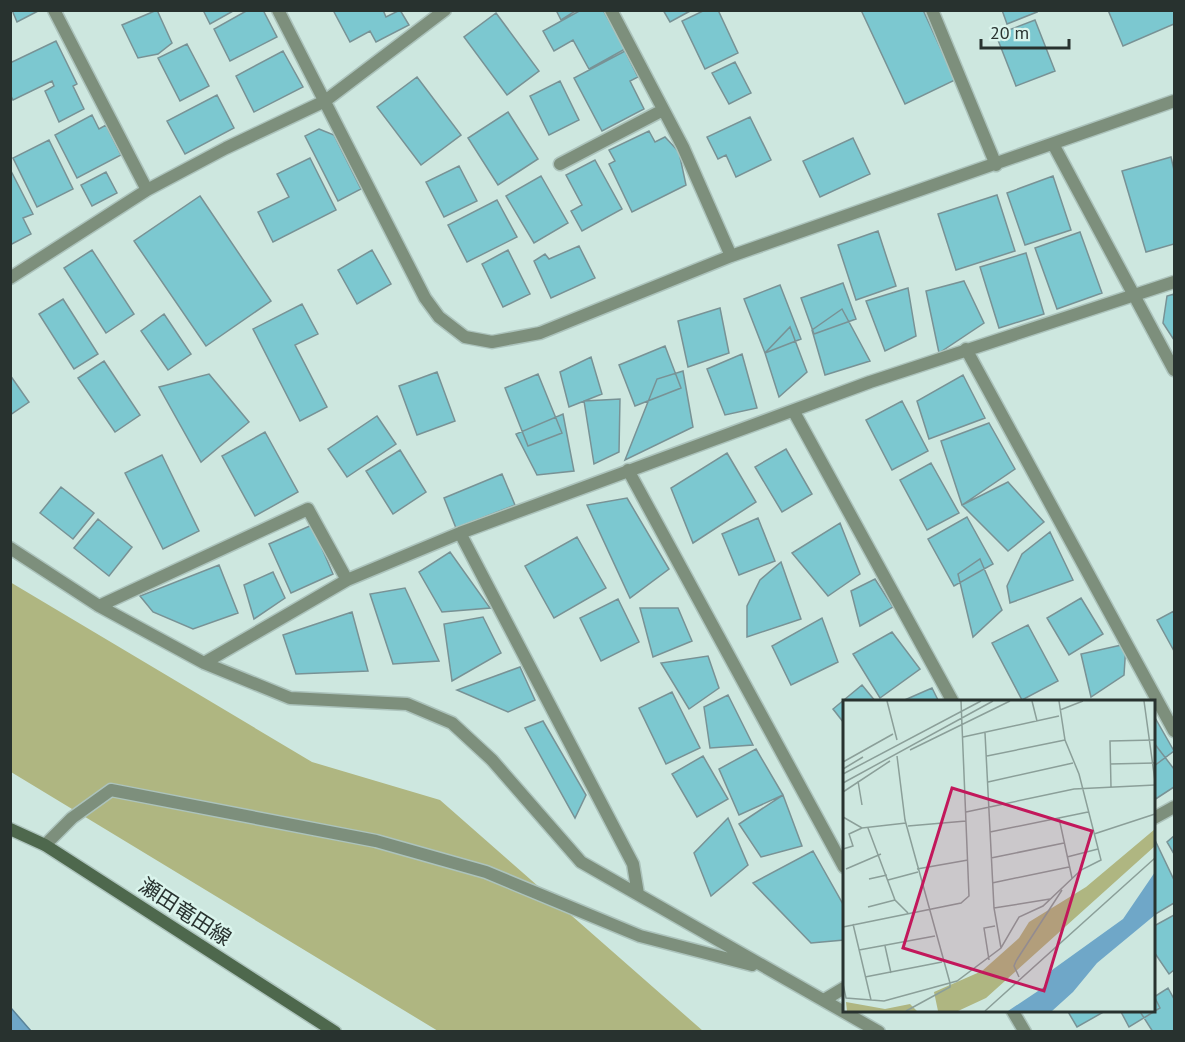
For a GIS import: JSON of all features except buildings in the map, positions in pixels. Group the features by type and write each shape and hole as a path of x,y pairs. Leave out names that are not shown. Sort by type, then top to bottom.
{"main road":[{"name":"瀬田竜田線","path":"10,829 45,845 335,1032"}],"street":[{"path":"54,10 147,190"},
{"path":"278,10 426,298 439,317 465,337 492,342 540,333 731,256 1174,101"},
{"path":"10,278 147,190 226,148 325,101 446,10"},
{"path":"611,10 683,147 731,256"},
{"path":"932,10 996,165"},
{"path":"560,164 663,110"},
{"path":"1053,144 1174,370"},
{"path":"204,663 347,580 460,533 966,349 1134,297 1174,282"},
{"path":"966,349 1174,731"},
{"path":"794,412 952,700"},
{"path":"628,470 843,865"},
{"path":"99,606 308,509 347,580"},
{"path":"460,533 633,864 638,894"},
{"path":"10,548 99,606 204,663 290,698 407,704 452,723 492,760 581,862 843,1011"},
{"path":"45,845 72,818 111,790 151,796 398,848 486,872 640,936 768,970"},
{"path":"1155,817 1174,807"},
{"path":"824,1000 843,989"},
{"path":"845,1012 879,1032"},
{"path":"1013,1012 1025,1032"}],"green space":[{"path":"10,582 312,762 440,800 703,1031 438,1031 11,772"}],"water":[{"path":"11,1008 31,1031 11,1031"}]}
